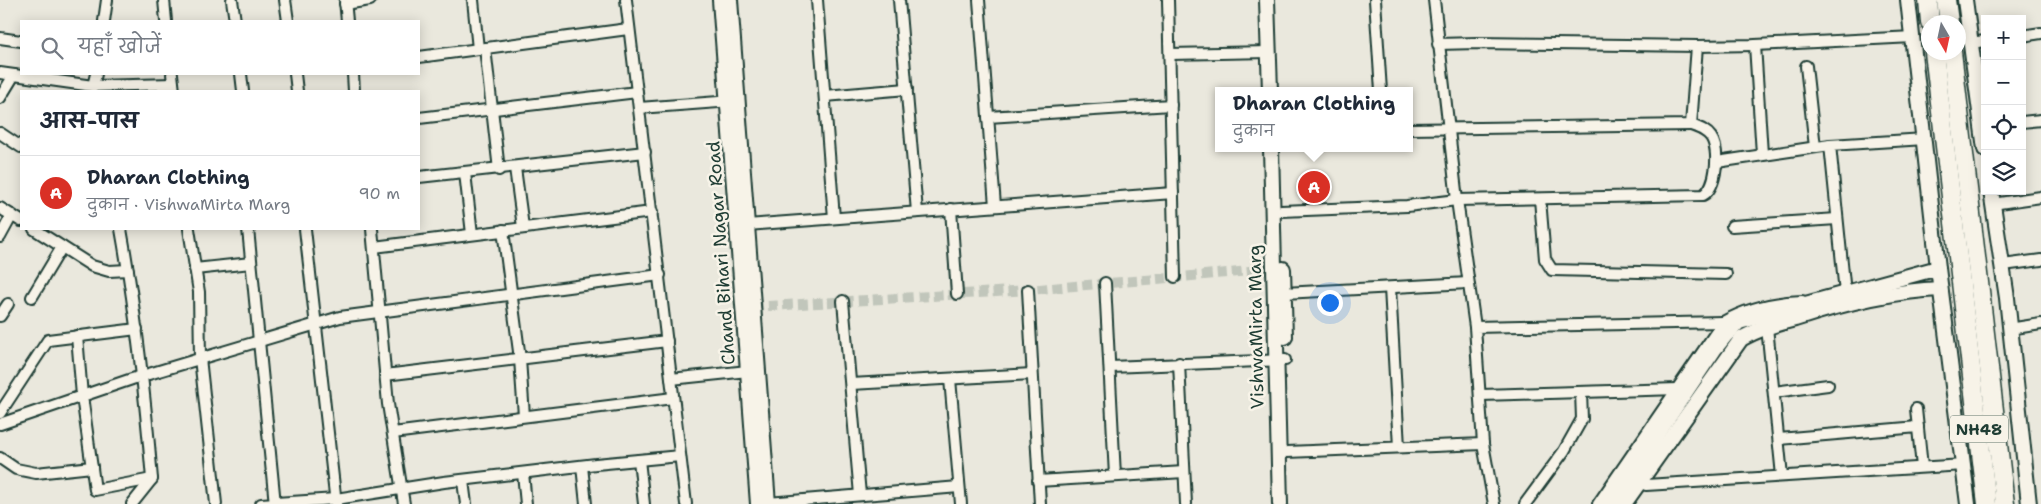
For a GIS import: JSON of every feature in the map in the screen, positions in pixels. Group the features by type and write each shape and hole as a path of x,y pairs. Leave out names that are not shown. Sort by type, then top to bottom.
{"highway":[{"path":"1928,0 1929,15"},
{"path":"1946,0 1948,15"},
{"name":"NH48","path":"1935,60 1987,504"},
{"name":"NH48","path":"1953,60 2005,504"}],"street":[{"path":"104,20 107,0"},
{"path":"164,0 166,20"},
{"path":"232,0 235,20"},
{"path":"285,0 288,20"},
{"path":"347,20 345,2 370,0"},
{"path":"473,0 492,109 499,170"},
{"path":"626,0 686,504"},
{"name":"Chand Bihari Nagar Road","path":"720,0 747,225 765,504"},
{"name":"Chand Bihari Nagar Road","path":"730,0 733,101 748,371 765,504"},
{"path":"817,0 834,218"},
{"path":"899,0 917,212"},
{"path":"979,0 995,206"},
{"path":"1168,0 1175,277"},
{"path":"1267,0 1270,87"},
{"path":"1277,0 1279,87"},
{"path":"1375,0 1381,87"},
{"path":"1434,0 1457,200 1475,327 1483,444 1494,504"},
{"path":"1908,0 1925,139 1940,289 1968,504"},
{"path":"1965,0 1981,115"},
{"path":"420,57 628,29"},
{"path":"2026,35 2041,33"},
{"path":"1438,44 1697,46 1913,37"},
{"path":"0,38 20,41"},
{"path":"1970,43 1981,42"},
{"path":"1756,45 1762,154"},
{"path":"1691,125 1697,46"},
{"path":"1170,54 1269,52"},
{"path":"1806,66 1815,147"},
{"path":"0,73 71,87 93,86 126,89 173,83"},
{"path":"0,98 14,75"},
{"path":"93,86 96,75"},
{"path":"241,75 242,90"},
{"path":"295,75 297,90"},
{"path":"353,75 354,90"},
{"path":"824,96 907,89"},
{"path":"420,118 637,92"},
{"path":"639,108 733,101"},
{"path":"988,117 1171,105"},
{"path":"2026,122 2041,120"},
{"path":"1282,211 1407,206 1457,200 1703,195 1711,188 1717,162 1713,140 1705,131 1691,125 1413,129"},
{"path":"0,133 20,146"},
{"path":"1717,162 1830,145 1925,139"},
{"path":"1830,145 1845,293"},
{"path":"420,177 499,170 645,152"},
{"name":"VishwaMirta Marg","path":"1271,152 1280,360 1287,452 1287,504"},
{"name":"VishwaMirta Marg","path":"1280,152 1284,293 1280,360 1280,504"},
{"path":"515,168 523,227"},
{"path":"465,173 472,234"},
{"path":"747,225 1173,193"},
{"path":"2041,197 1992,198 2002,266 2029,499 2041,504"},
{"path":"1540,199 1545,259 1552,270 1726,274"},
{"path":"0,208 17,218 0,237"},
{"path":"952,210 957,294"},
{"path":"374,247 652,212"},
{"path":"1732,226 1838,219"},
{"path":"40,230 62,247 101,269 109,271 128,270"},
{"path":"121,230 143,376 152,479 132,504"},
{"path":"190,230 199,292 200,358 216,504"},
{"path":"248,230 275,503"},
{"path":"305,230 336,502"},
{"path":"372,230 385,375 404,504"},
{"path":"503,230 520,359 524,416"},
{"path":"32,298 62,247"},
{"path":"2002,266 2041,260"},
{"path":"195,269 251,263"},
{"path":"1610,504 1714,350 1726,334 1740,322 1938,268"},
{"path":"0,424 200,358 340,317 660,275"},
{"path":"1105,283 1115,476"},
{"path":"1284,293 1468,283"},
{"path":"1390,288 1399,447"},
{"path":"1598,504 1681,401 1741,339 1755,331 1815,312 1873,298 1918,290 1940,289"},
{"path":"1028,290 1040,504"},
{"path":"1624,504 1723,322 1736,314 1781,302 1818,300"},
{"path":"843,301 860,495"},
{"path":"0,316 8,304"},
{"path":"1475,327 1723,322"},
{"path":"2009,329 2041,324"},
{"path":"1768,327 1782,476"},
{"path":"0,413 48,340 137,330"},
{"path":"77,336 82,396 95,490 152,479"},
{"path":"385,375 667,341"},
{"path":"1632,504 1718,385 1736,357 1736,344"},
{"path":"1110,368 1179,363 1280,360"},
{"path":"1179,363 1186,504"},
{"path":"671,379 748,371"},
{"path":"851,384 1032,374"},
{"path":"950,379 961,504"},
{"path":"1774,392 1828,385"},
{"path":"1481,394 1581,392 1681,401"},
{"path":"1525,504 1564,451 1582,419 1581,392"},
{"path":"393,433 673,398"},
{"path":"1916,409 1922,467"},
{"path":"1779,439 1918,427"},
{"path":"1287,452 1483,444"},
{"path":"262,504 336,502 402,489 523,473 680,456"},
{"path":"0,458 16,469 36,473 92,467"},
{"path":"639,460 644,504"},
{"path":"1646,486 1964,465"},
{"path":"582,466 586,504"},
{"path":"1038,481 1184,472"},
{"path":"523,473 526,504"},
{"path":"463,481 466,504"},
{"path":"765,504 959,487"}],"tunnel":[{"path":"753,307 1028,290 1274,269"}],"place":[{"name":"Dharan Clothing","path":"1314,187"}]}
